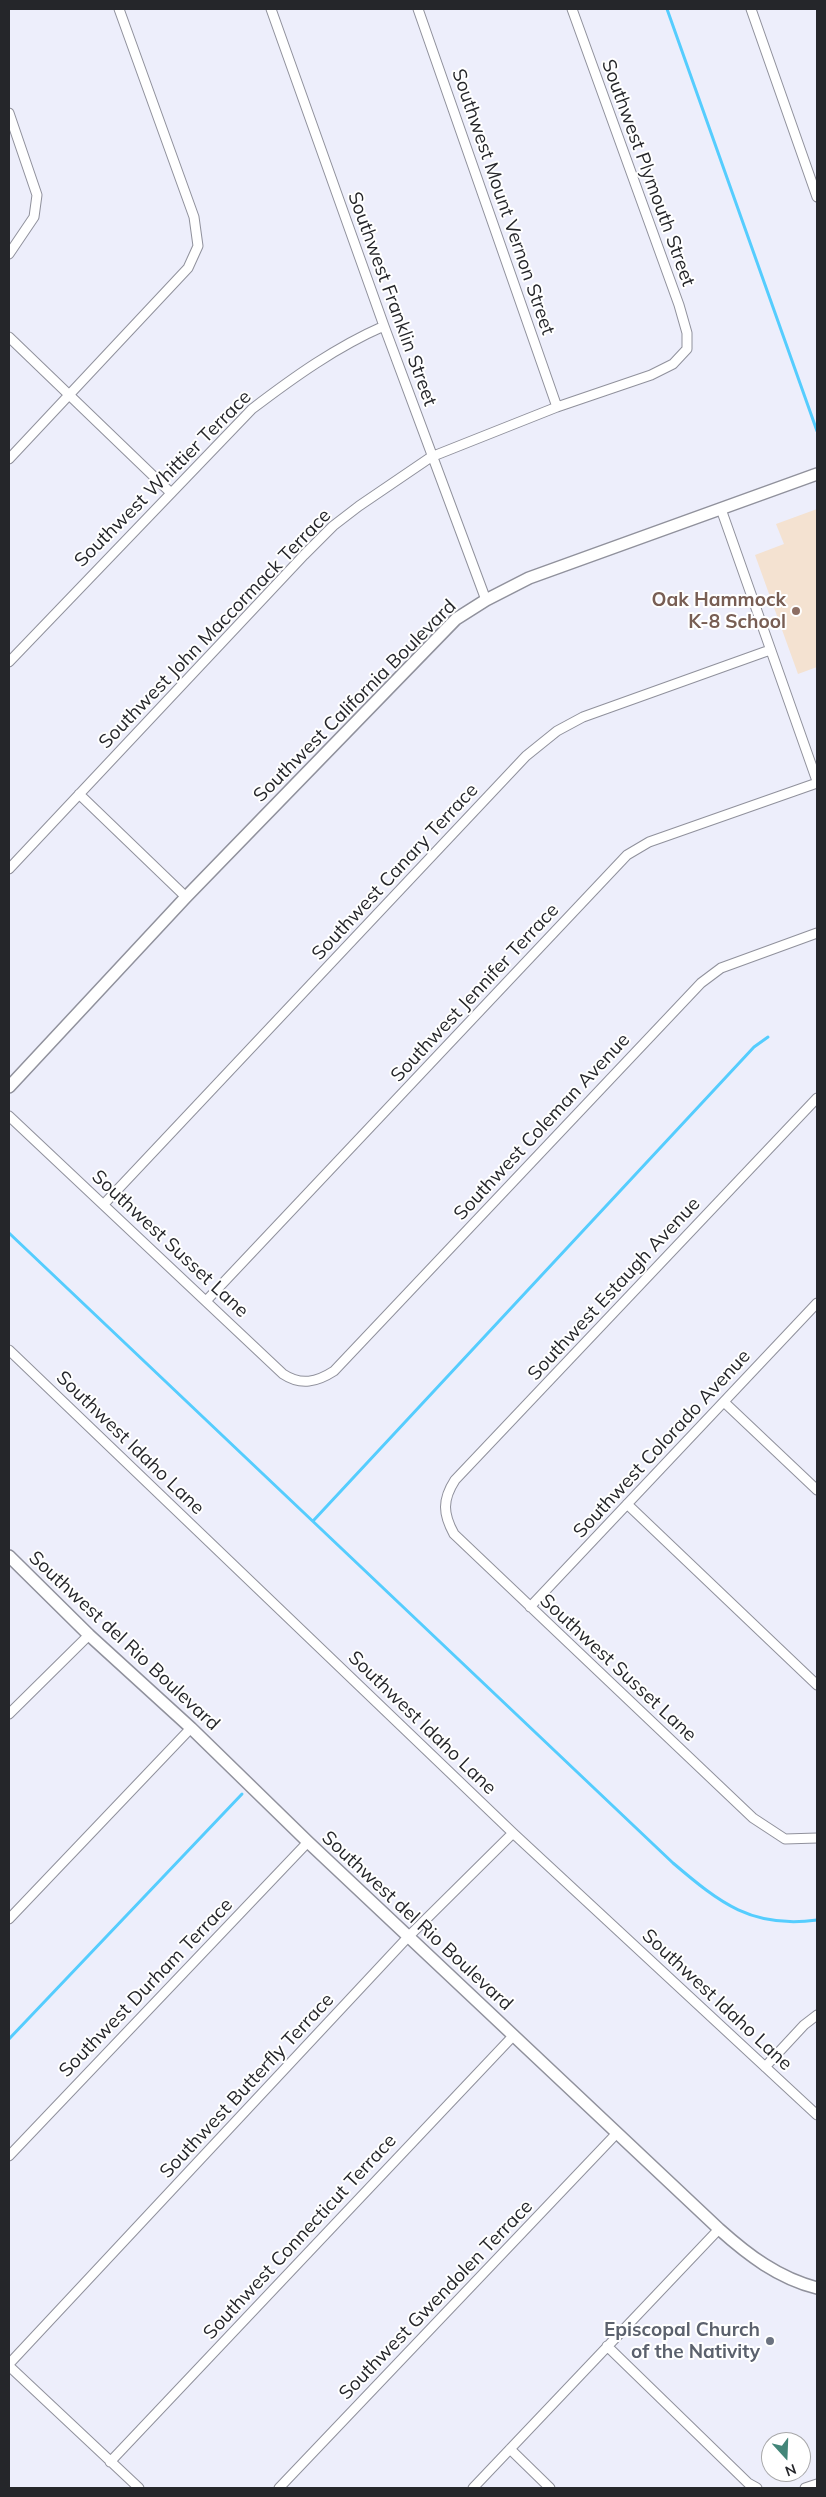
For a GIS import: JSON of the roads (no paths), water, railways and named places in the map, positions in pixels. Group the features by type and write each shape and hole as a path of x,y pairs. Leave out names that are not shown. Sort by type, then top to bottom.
{"street":[{"path":"9,459 188,268 198,246 194,216 120,9"},
{"name":"Southwest Franklin Street","path":"271,9 384,326 486,600"},
{"name":"Southwest Mount Vernon Street","path":"418,9 557,407"},
{"name":"Southwest Plymouth Street","path":"572,9 679,305 688,334 687,349"},
{"path":"751,9 817,197"},
{"path":"9,113 37,195 34,217 9,254"},
{"name":"Southwest Whittier Terrace","path":"9,662 170,492 252,409 297,375 343,346 384,326"},
{"path":"9,337 170,492"},
{"name":"Southwest John Maccormack Terrace","path":"9,869 333,526 380,490 432,457 557,407 651,375 673,364 687,349"},
{"name":"Southwest California Boulevard","path":"9,1087 186,897 456,620 486,600 529,578 817,474"},
{"path":"721,509 817,782"},
{"name":"Southwest Canary Terrace","path":"104,1204 526,756 557,731 583,717 770,650"},
{"name":"Southwest Jennifer Terrace","path":"206,1301 627,855 649,842 817,782"},
{"path":"79,794 186,897"},
{"name":"Southwest Coleman Avenue","path":"314,1381 334,1371 701,983 721,968 817,933"},
{"name":"Southwest Estaugh Avenue","path":"444,1507 447,1493 455,1480 817,1098"},
{"name":"Southwest Susset Lane","path":"9,1116 283,1374 298,1382 314,1381"},
{"name":"Southwest Colorado Avenue","path":"530,1607 817,1303"},
{"name":"Southwest Idaho Lane","path":"9,1350 513,1833 817,2115"},
{"path":"724,1402 817,1490"},
{"path":"627,1504 817,1685"},
{"name":"Southwest Susset Lane","path":"444,1507 446,1519 454,1534 753,1818 785,1839 817,1838"},
{"name":"Southwest del Rio Boulevard","path":"9,1556 89,1635 191,1728 408,1937 719,2229 750,2256 779,2274 817,2288"},
{"path":"9,1714 89,1635"},
{"path":"9,1919 191,1728"},
{"name":"Southwest Butterfly Terrace","path":"9,2365 408,1937 513,1833"},
{"name":"Southwest Durham Terrace","path":"9,2156 308,1842"},
{"path":"765,2066 804,2025 817,2015"},
{"name":"Southwest Connecticut Terrace","path":"110,2462 514,2035"},
{"name":"Southwest Gwendolen Terrace","path":"279,2488 617,2133"},
{"path":"473,2488 719,2229"},
{"path":"607,2346 748,2483 756,2488"},
{"path":"9,2365 139,2488"},
{"path":"510,2449 550,2488"},
{"path":"805,2488 817,2484"}],"waterway":[{"path":"667,9 817,431"},
{"path":"313,1521 754,1047 768,1037"},
{"path":"9,1233 673,1863 706,1890 738,1910 774,1921 817,1920"},
{"path":"9,2039 242,1794"}],"place":[{"name":"Oak Hammock K-8 School","path":"796,611"},
{"name":"Episcopal Church of the Nativity","path":"770,2341"}]}
